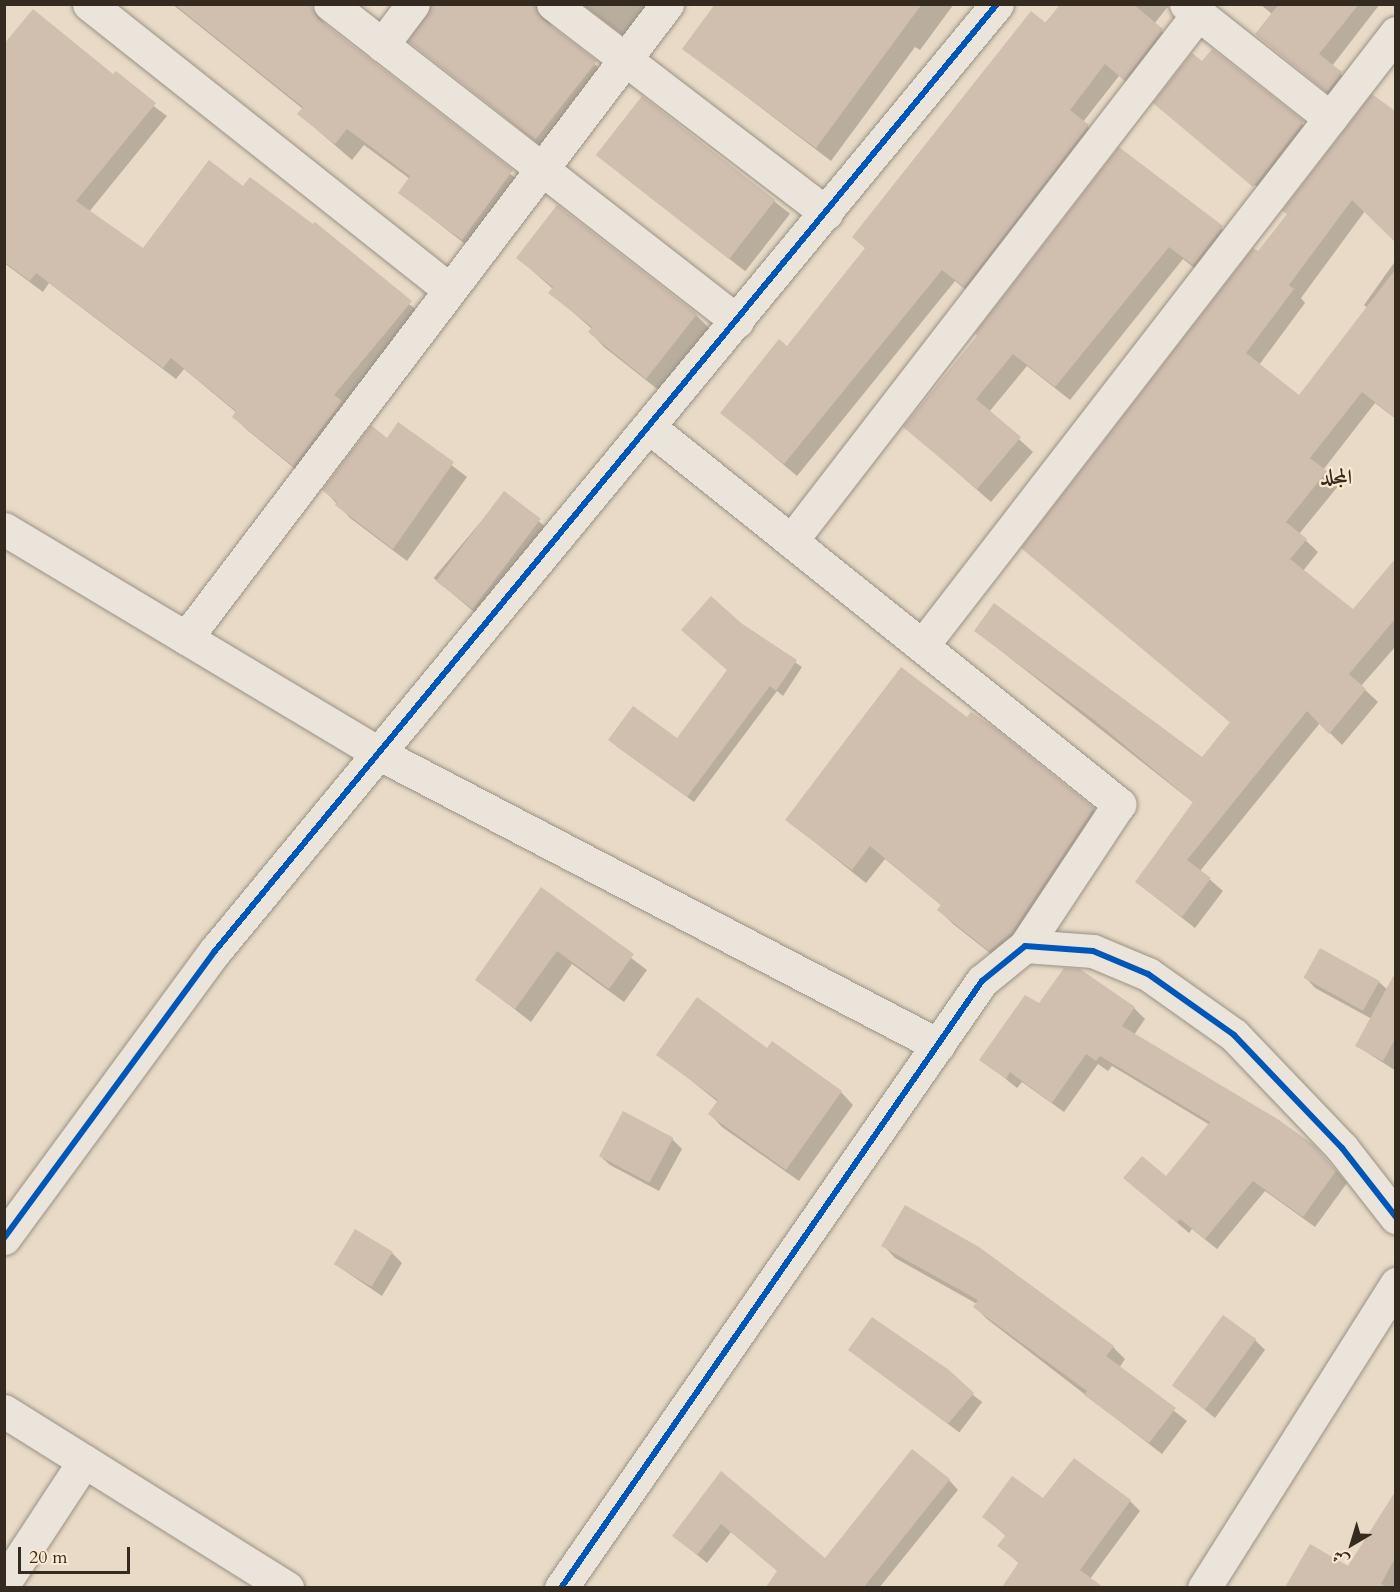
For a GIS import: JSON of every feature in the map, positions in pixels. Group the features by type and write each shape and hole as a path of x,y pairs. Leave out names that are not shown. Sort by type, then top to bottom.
{"street":[{"path":"89,4 449,290"},
{"path":"330,4 737,321"},
{"path":"382,45 413,4"},
{"path":"553,4 826,213"},
{"path":"186,638 667,4"},
{"path":"4,1238 215,951 998,4"},
{"path":"791,541 1192,9 1330,118"},
{"path":"922,646 1395,33"},
{"path":"561,1587 982,981 1025,946 1119,804 650,427"},
{"path":"4,529 378,753 938,1045"},
{"path":"1025,946 1093,951 1148,974 1234,1035 1342,1148 1395,1217"},
{"path":"1204,1587 1395,1284"},
{"path":"4,1411 287,1587"},
{"path":"4,1583 84,1461"}],"building":[{"path":"174,4 310,4 318,19 513,170 462,240 398,193 410,176 347,129 335,144 297,114 303,107"},
{"path":"431,4 535,4 542,19 597,61 535,140 408,41"},
{"path":"715,4 922,4 816,148 682,49"},
{"path":"1060,4 1133,4 1163,29 1124,80 1105,64 1070,110 1089,125 964,287 942,270 784,464 720,413 779,339 787,346 865,248 852,237 1031,11 1046,23"},
{"path":"1279,4 1359,4 1319,54 1342,72 1327,92 1255,34"},
{"path":"33,9 113,74 116,71 156,103 76,201 143,248 209,160 243,186 250,177 313,224 315,222 412,301 334,395 342,401 293,466 232,417 236,411 171,358 163,368 36,273 30,281 4,262 4,44"},
{"path":"1212,49 1304,121 1253,187 1153,103 1192,53 1202,61"},
{"path":"1372,94 1395,111 1395,242 1352,200 1289,285 1294,289 1246,353 1299,395 1395,270 1395,418 1362,392 1310,458 1327,471 1286,522 1307,539 1290,559 1353,609 1395,559 1395,619 1349,674 1366,689 1329,734 1307,711 1187,860 1211,878 1182,917 1135,882 1193,802 1093,719 974,631 994,603 1202,757 1230,722 1021,548 1253,248 1258,251 1287,214 1282,211"},
{"path":"642,96 775,200 729,259 596,155"},
{"path":"1119,147 1223,226 1193,265 1169,247 1055,387 1013,354 976,399 1021,437 977,489 903,427 977,336 975,333"},
{"path":"557,205 697,314 646,379 588,332 592,327 548,293 553,287 516,258"},
{"path":"398,422 454,462 393,549 335,505 337,502 322,490 371,425 387,438"},
{"path":"504,491 541,519 473,609 436,581"},
{"path":"711,596 741,623 797,660 776,691 770,686 687,797 608,740 633,706 677,738 727,670 681,630"},
{"path":"901,667 967,717 971,712 996,729 1094,808 1011,933 989,951 937,910 941,905 870,846 852,870 785,820"},
{"path":"541,887 634,954 609,989 557,951 515,1009 475,980"},
{"path":"1320,948 1379,981 1363,1011 1304,978"},
{"path":"1064,968 1080,969 1135,1007 1122,1026 1279,1120 1314,1145 1336,1171 1303,1217 1253,1181 1205,1239 1180,1219 1177,1223 1123,1178 1142,1156 1166,1176 1210,1122 1100,1056 1096,1061 1086,1054 1052,1103 1010,1072 1006,1079 979,1060 1025,995 1039,1003"},
{"path":"1395,973 1395,1039 1383,1061 1355,1046"},
{"path":"697,997 767,1048 772,1041 842,1091 786,1170 708,1114 718,1100 656,1055"},
{"path":"623,1111 673,1138 649,1183 599,1156"},
{"path":"905,1205 979,1247 1114,1346 1106,1356 1176,1408 1149,1443 1084,1395 1087,1391 973,1307 978,1300 881,1246"},
{"path":"355,1229 393,1252 372,1287 334,1264"},
{"path":"1223,1315 1256,1339 1205,1409 1172,1385"},
{"path":"872,1317 949,1370 974,1393 948,1424 848,1350"},
{"path":"912,1449 950,1479 864,1587 766,1587 777,1571 721,1524 697,1555 672,1536 721,1471 825,1558"},
{"path":"1074,1458 1131,1500 1080,1570 1103,1587 1002,1587 1019,1562 997,1546 1006,1535 982,1517 1012,1476 1043,1498"},
{"path":"1395,1492 1395,1558 1381,1584 1387,1587 1285,1587 1310,1544 1348,1566"}],"cycle path":[{"path":"4,1238 215,951 997,4"},
{"path":"561,1588 982,981 1025,946 1093,951 1148,974 1234,1035 1342,1148 1396,1217"}],"district":[{"name":"المجلد","path":"1336,478"}]}
